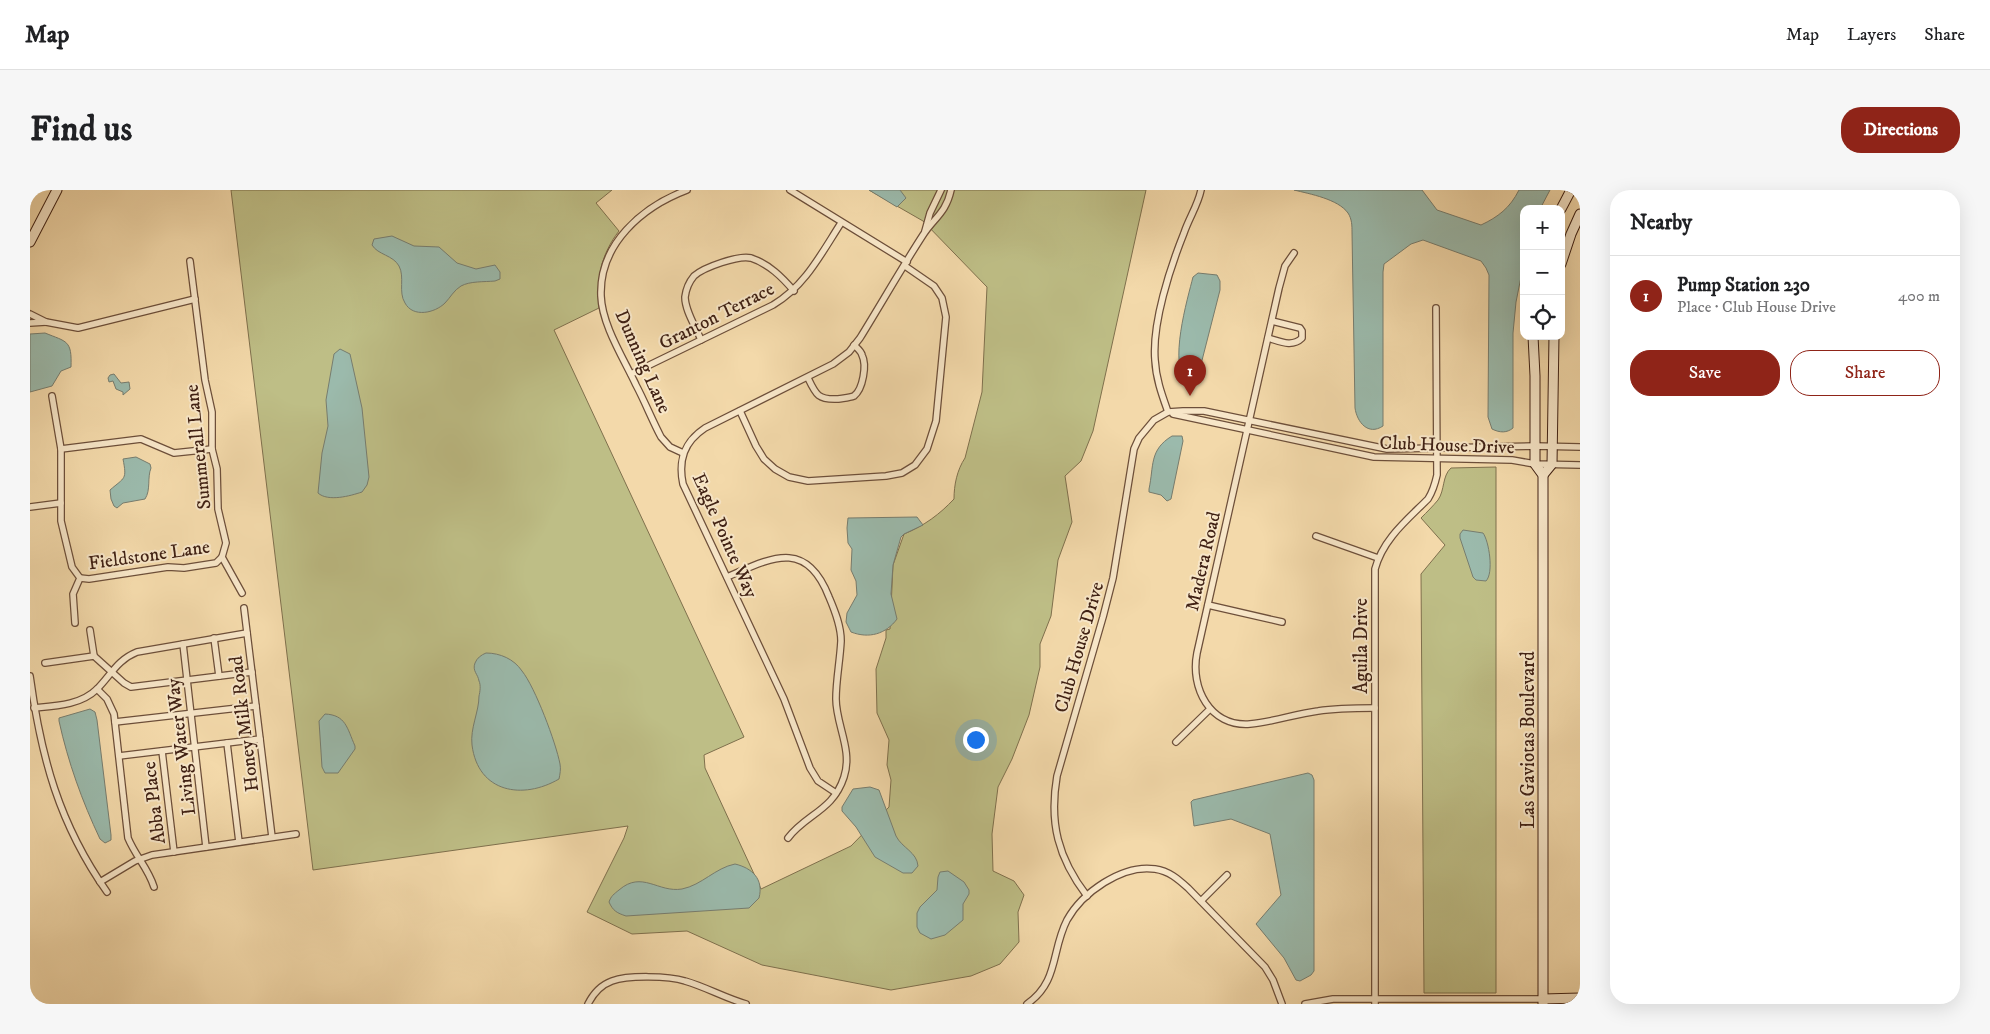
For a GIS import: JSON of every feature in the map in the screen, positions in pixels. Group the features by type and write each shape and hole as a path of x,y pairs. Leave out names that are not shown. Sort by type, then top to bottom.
{"street":[{"path":"30,242 57,190"},
{"name":"Dunning Lane","path":"683,453 670,447 661,437 631,374 614,338 602,305 602,282 606,263 620,237 636,220 664,200 687,190"},
{"path":"740,411 764,458 775,469 789,477 814,481 886,476 902,473 915,465 927,449 936,421 946,317 942,298 934,286 906,264 790,190"},
{"name":"Eagle Pointe Way","path":"924,233 930,213 941,190"},
{"name":"Eagle Pointe Way","path":"836,793 818,781 810,768 784,699 683,484 681,464 683,453 689,442 698,432 808,378 838,361 854,346 924,233 940,216 948,203 951,190"},
{"path":"1168,412 1162,395 1155,359 1158,322 1177,251 1202,190"},
{"path":"1563,205 1572,190"},
{"path":"1565,252 1580,214"},
{"name":"Granton Terrace","path":"631,374 772,305 794,291 810,272 841,223"},
{"name":"Madera Road","path":"1294,254 1284,269 1246,431 1195,669 1197,687 1210,708 1222,718 1250,724 1318,711 1375,708"},
{"path":"701,340 685,299 688,285 700,272 736,258 748,258 761,263 775,272 794,291"},
{"name":"Summerall Lane","path":"190,262 205,380 212,412 212,449 218,469 218,509 226,539 222,557"},
{"path":"30,323 46,322 78,328 194,299"},
{"name":"Aguila Drive","path":"1375,1002 1375,569 1385,544 1433,492 1436,475 1436,308"},
{"path":"30,314 46,322"},
{"path":"1268,338 1289,344 1295,343 1302,338 1300,328 1272,321"},
{"path":"1533,340 1535,464 1543,475 1552,464 1554,340"},
{"path":"808,378 820,397 829,399 854,396 862,385 863,358 854,346"},
{"path":"52,396 61,450 61,521 72,567 80,578 74,594 74,623"},
{"name":"Club House Drive","path":"1088,896 1072,873 1060,848 1053,812 1054,794 1057,776 1103,617 1112,578 1134,449 1154,420 1168,412 1204,410 1387,449 1580,447"},
{"name":"Club House Drive","path":"1168,412 1246,431 1374,457 1512,460 1535,464 1580,465"},
{"path":"61,450 141,439 174,453 212,449"},
{"name":"Las Gaviotas Boulevard","path":"1543,475 1543,1001"},
{"path":"30,508 60,504"},
{"path":"1316,536 1378,558"},
{"path":"222,557 242,593"},
{"name":"Fieldstone Lane","path":"80,578 89,579 168,567 216,563 222,557"},
{"path":"727,578 768,559 784,558 806,564 820,577 825,585 838,620 841,640 836,700 847,754 844,776 828,804 794,830 788,838"},
{"path":"1208,605 1282,622"},
{"name":"Honey Milk Road","path":"244,608 272,837"},
{"path":"90,630 94,656 131,687 252,672"},
{"path":"34,708 83,699 97,689 118,664 130,655 144,650 247,633"},
{"path":"214,638 219,676"},
{"name":"Living Water Way","path":"182,644 206,847"},
{"path":"45,663 94,656"},
{"path":"30,676 43,754 59,802 78,845 107,892"},
{"path":"97,689 110,704 115,722 127,832 139,859 149,872 154,887"},
{"path":"115,722 256,706"},
{"path":"1176,742 1210,708"},
{"path":"118,756 260,739"},
{"path":"227,743 239,842"},
{"name":"Abba Place","path":"162,750 174,852"},
{"path":"100,882 139,859 296,834"},
{"path":"1027,1004 1045,987 1051,975 1062,930 1069,918 1088,896 1120,875 1143,868 1168,873 1179,879 1265,968 1273,980 1282,1004"},
{"path":"1201,901 1227,875"},
{"path":"588,1004 591,997 600,987 612,981 623,978 669,977 685,981 737,1003 746,1004"},
{"path":"1305,1004 1333,999 1375,1002 1543,1001 1580,998"}],"green space":[{"path":"231,190 612,190 596,203 619,231 608,249 601,268 598,287 599,308 554,330 744,737 704,755 705,768 761,889 851,846 889,807 891,780 887,765 889,740 877,713 876,669 886,638 886,630 890,629 893,565 904,534 931,519 954,499 956,478 965,458 982,392 987,287 923,221 869,190 1146,190 1093,431 1081,461 1065,476 1072,522 1058,560 1051,616 1040,644 1040,667 1029,715 1012,759 998,787 992,834 993,871 1014,881 1024,895 1018,912 1019,942 1000,964 971,976 891,990 762,965 687,931 632,934 587,912 624,838 628,826 313,870"},
{"path":"1496,467 1496,993 1424,993 1421,574 1445,545 1421,518 1438,500 1446,475 1451,468"}],"shaded area":[{"path":"869,190 900,190 906,198 897,207"},
{"path":"1294,190 1422,190 1437,210 1481,225 1503,211 1512,202 1519,190 1550,190 1542,205 1520,205 1520,282 1513,333 1513,428 1511,430 1501,432 1492,429 1488,417 1489,275 1486,268 1481,261 1423,240 1411,244 1384,264 1383,426 1373,429 1364,426 1358,418 1355,408 1351,220 1348,213 1338,204"},
{"path":"392,236 414,246 439,247 457,263 476,269 495,265 500,272 500,279 465,284 436,309 424,312 413,311 403,299 401,270 399,266 393,259 378,251 372,245 374,239"},
{"path":"1198,273 1217,275 1220,281 1220,290 1198,376 1196,379 1188,381 1182,374 1179,362 1179,348 1190,287 1193,277"},
{"path":"45,333 67,343 71,367 61,371 52,386 30,392 30,334"},
{"path":"340,349 350,354 362,408 369,477 367,485 362,492 333,498 322,496 318,493 322,453 328,426 326,400 334,354"},
{"path":"114,374 121,383 129,382 130,389 123,395 123,392 116,389 113,381 109,382 108,378"},
{"path":"1172,436 1182,436 1183,441 1171,499 1167,501 1161,495 1149,492 1149,489 1156,453 1159,447"},
{"path":"136,457 150,464 147,495 145,499 123,503 117,508 111,499 110,490 124,478 123,459"},
{"path":"917,517 923,525 901,537 893,565 891,594 897,619 888,628 877,634 864,635 851,632 846,622 847,613 857,595 856,581 851,570 852,549 848,543 848,518"},
{"path":"1463,530 1483,533 1485,537 1489,550 1490,564 1490,571 1486,581 1476,580 1473,577 1460,538"},
{"path":"486,653 496,654 511,660 519,667 527,679 539,702 558,755 560,766 559,779 545,786 517,790 504,788 483,774 476,761 472,739 480,689 480,683 474,666 478,658"},
{"path":"90,709 95,712 97,720 111,835 111,840 105,843 100,839 81,796 59,721 59,718"},
{"path":"325,714 342,720 348,728 355,746 355,749 338,773 325,773 322,767 319,721"},
{"path":"1308,773 1312,775 1314,780 1314,971 1311,975 1300,981 1296,980 1284,958 1256,924 1281,895 1270,834 1231,819 1194,826 1191,802"},
{"path":"870,787 879,790 896,836 917,861 918,866 912,873 903,873 875,857 856,827 842,811 842,807 853,789"},
{"path":"735,864 747,868 755,875 760,885 759,898 749,908 626,916 612,908 609,902 627,884 643,882 665,888 682,889"},
{"path":"948,871 964,882 969,890 969,894 963,904 963,920 945,935 931,939 920,933 917,927 917,913 920,907 937,890 940,872"}],"place":[{"name":"Pump Station 230","path":"1190,396"}]}
